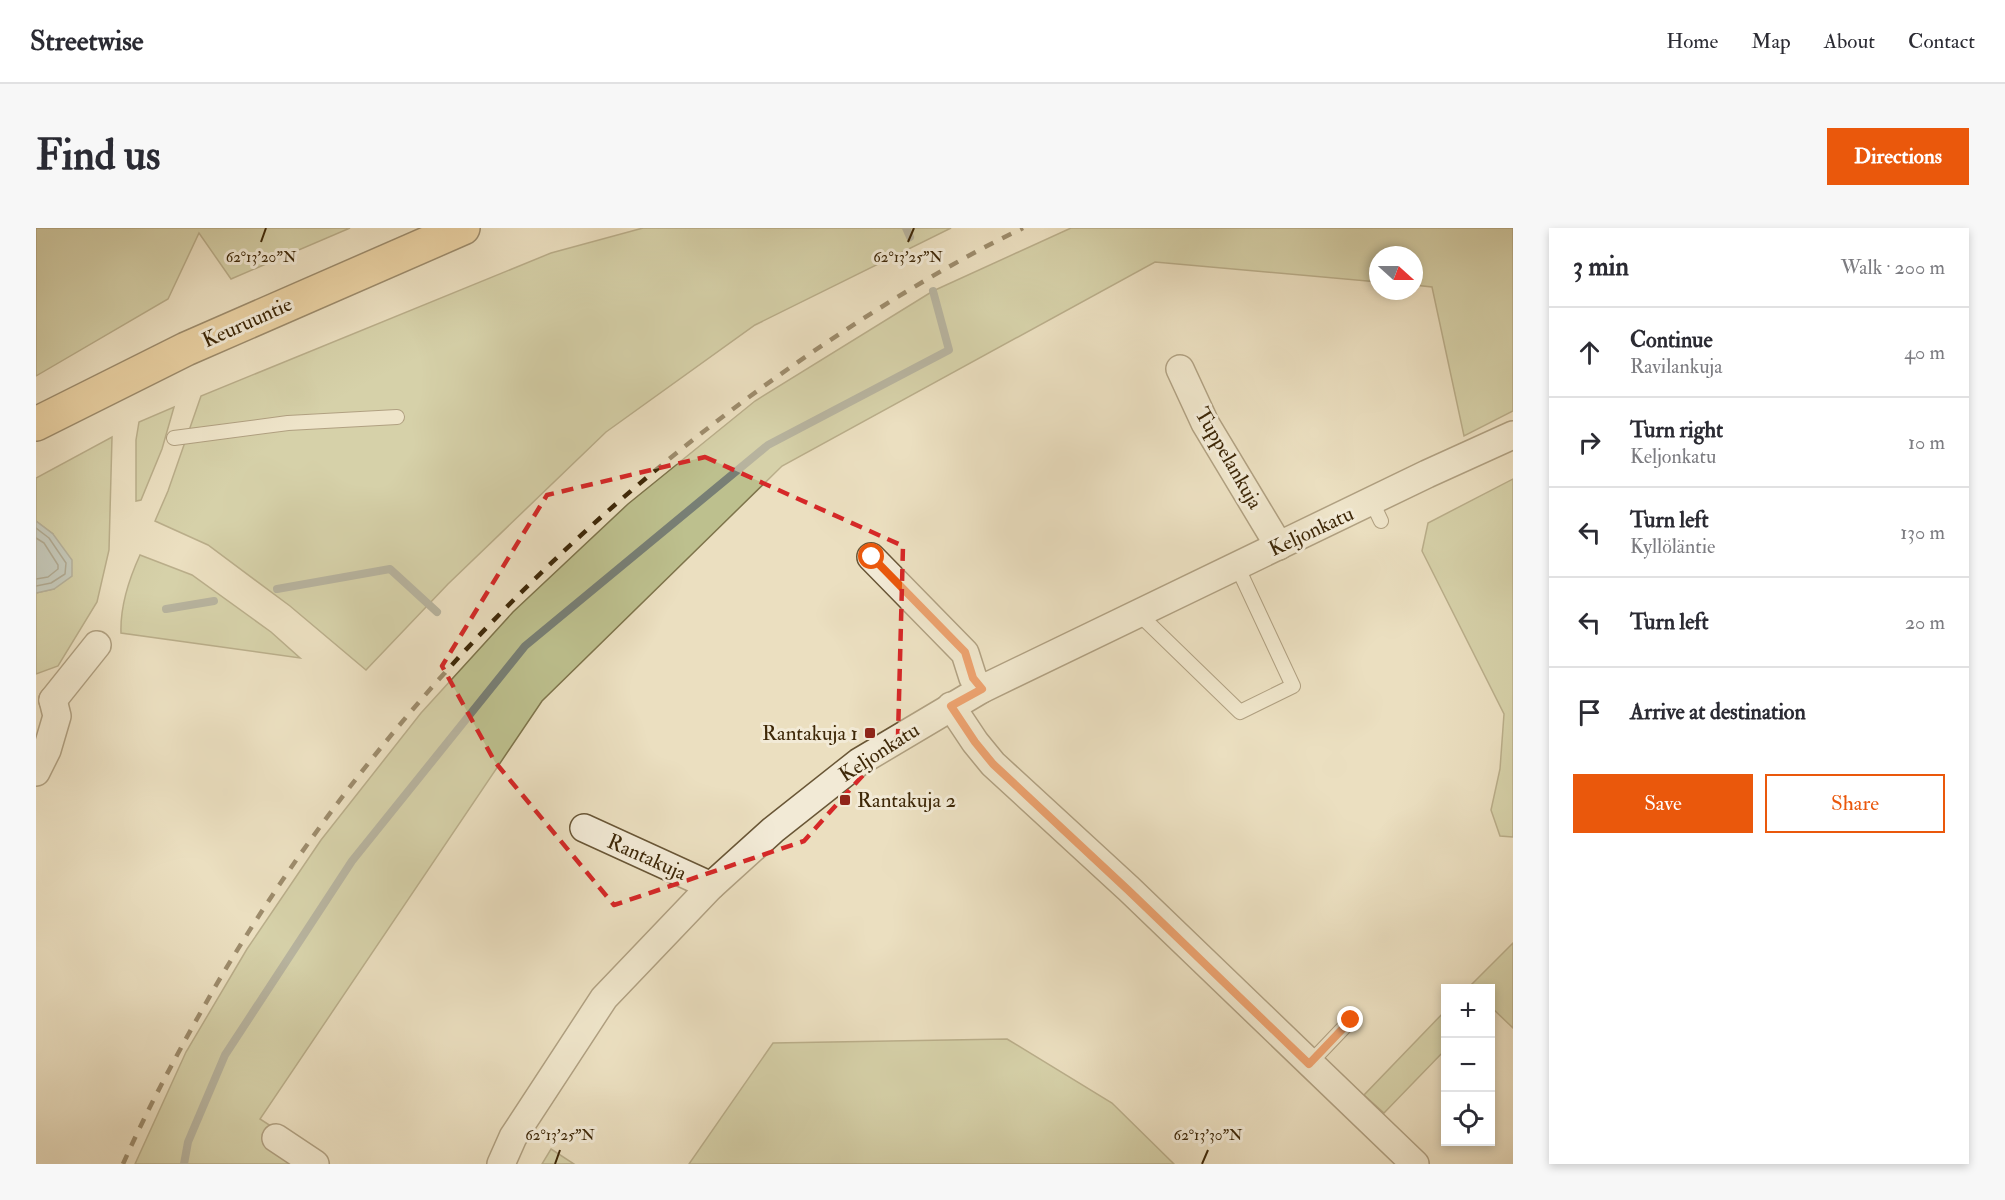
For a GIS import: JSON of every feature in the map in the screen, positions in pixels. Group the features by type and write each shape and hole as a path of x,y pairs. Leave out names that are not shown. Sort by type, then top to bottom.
{"highway":[{"name":"Keuruuntie","path":"36,424 186,349 463,228"}],"street":[{"name":"Tuppelankuja","path":"1180,369 1205,423 1279,546"},
{"name":"Keljonkatu","path":"501,1164 513,1137 604,998 711,886 773,830 859,762 982,689 1279,546 1376,511 1427,474 1513,435"},
{"path":"872,557 965,652 973,678 982,689"},
{"path":"36,772 47,750 57,716 45,696 97,645"},
{"path":"951,706 993,764 1137,898 1415,1164"},
{"name":"Rantakuja","path":"584,828 711,886"},
{"path":"276,1138 315,1164"}],"lane":[{"path":"174,438 288,423 397,417"},
{"path":"1139,614 1240,712 1293,686 1237,566"},
{"path":"1309,1064 1351,1020"}],"highlighted area":[{"path":"705,457 903,546 898,736 804,841 614,905 495,762 442,666 547,495"}],"green space":[{"path":"36,228 350,228 231,279 199,233 168,299 36,376"},
{"path":"643,228 951,228 755,325 606,432 448,584 366,670 290,606 208,545 155,521 168,491 201,396 551,253"},
{"path":"1071,228 1513,228 1513,411 1464,436 1432,287 1423,286 1423,246 1369,246 1369,281 1155,262 782,466 542,701 260,1119 329,1164 135,1164 186,1052 247,949 321,840 421,713 513,612 628,504 755,401 933,291"},
{"path":"174,407 162,449 141,500 136,501 136,440 139,422"},
{"path":"112,437 109,550 97,602 58,666 36,674 36,593 54,589 53,534 36,521 36,478"},
{"path":"1513,479 1513,837 1500,836 1491,810 1500,769 1504,714 1422,551 1428,523"},
{"path":"140,555 192,575 271,632 300,658 121,633 126,593"},
{"path":"1513,943 1513,1028 1495,1011 1495,984 1472,984"},
{"path":"1441,1015 1441,1054 1384,1113 1364,1095"},
{"path":"1007,1039 1112,1103 1174,1164 689,1164 773,1043"},
{"path":"551,1149 574,1164 542,1164"}],"water":[{"path":"36,521 53,534 72,560 72,576 54,589 36,593"}],"waterway":[{"path":"906,228 910,237"},
{"path":"184,1164 188,1142 225,1055 352,861 525,646 768,445 949,350 933,291"},
{"path":"277,589 390,569 437,612"},
{"path":"166,609 214,601"}],"railway":[{"path":"123,1164 155,1096 190,1031 273,894 337,804 405,719 478,637 555,560 636,486 722,417 811,353 889,302 1023,228"}],"place":[{"name":"Rantakuja 1","path":"870,733"},
{"name":"Rantakuja 2","path":"845,800"}],"route":[{"path":"872,557 965,652 973,678 982,689 951,706 993,764 1309,1064 1351,1020"}]}
